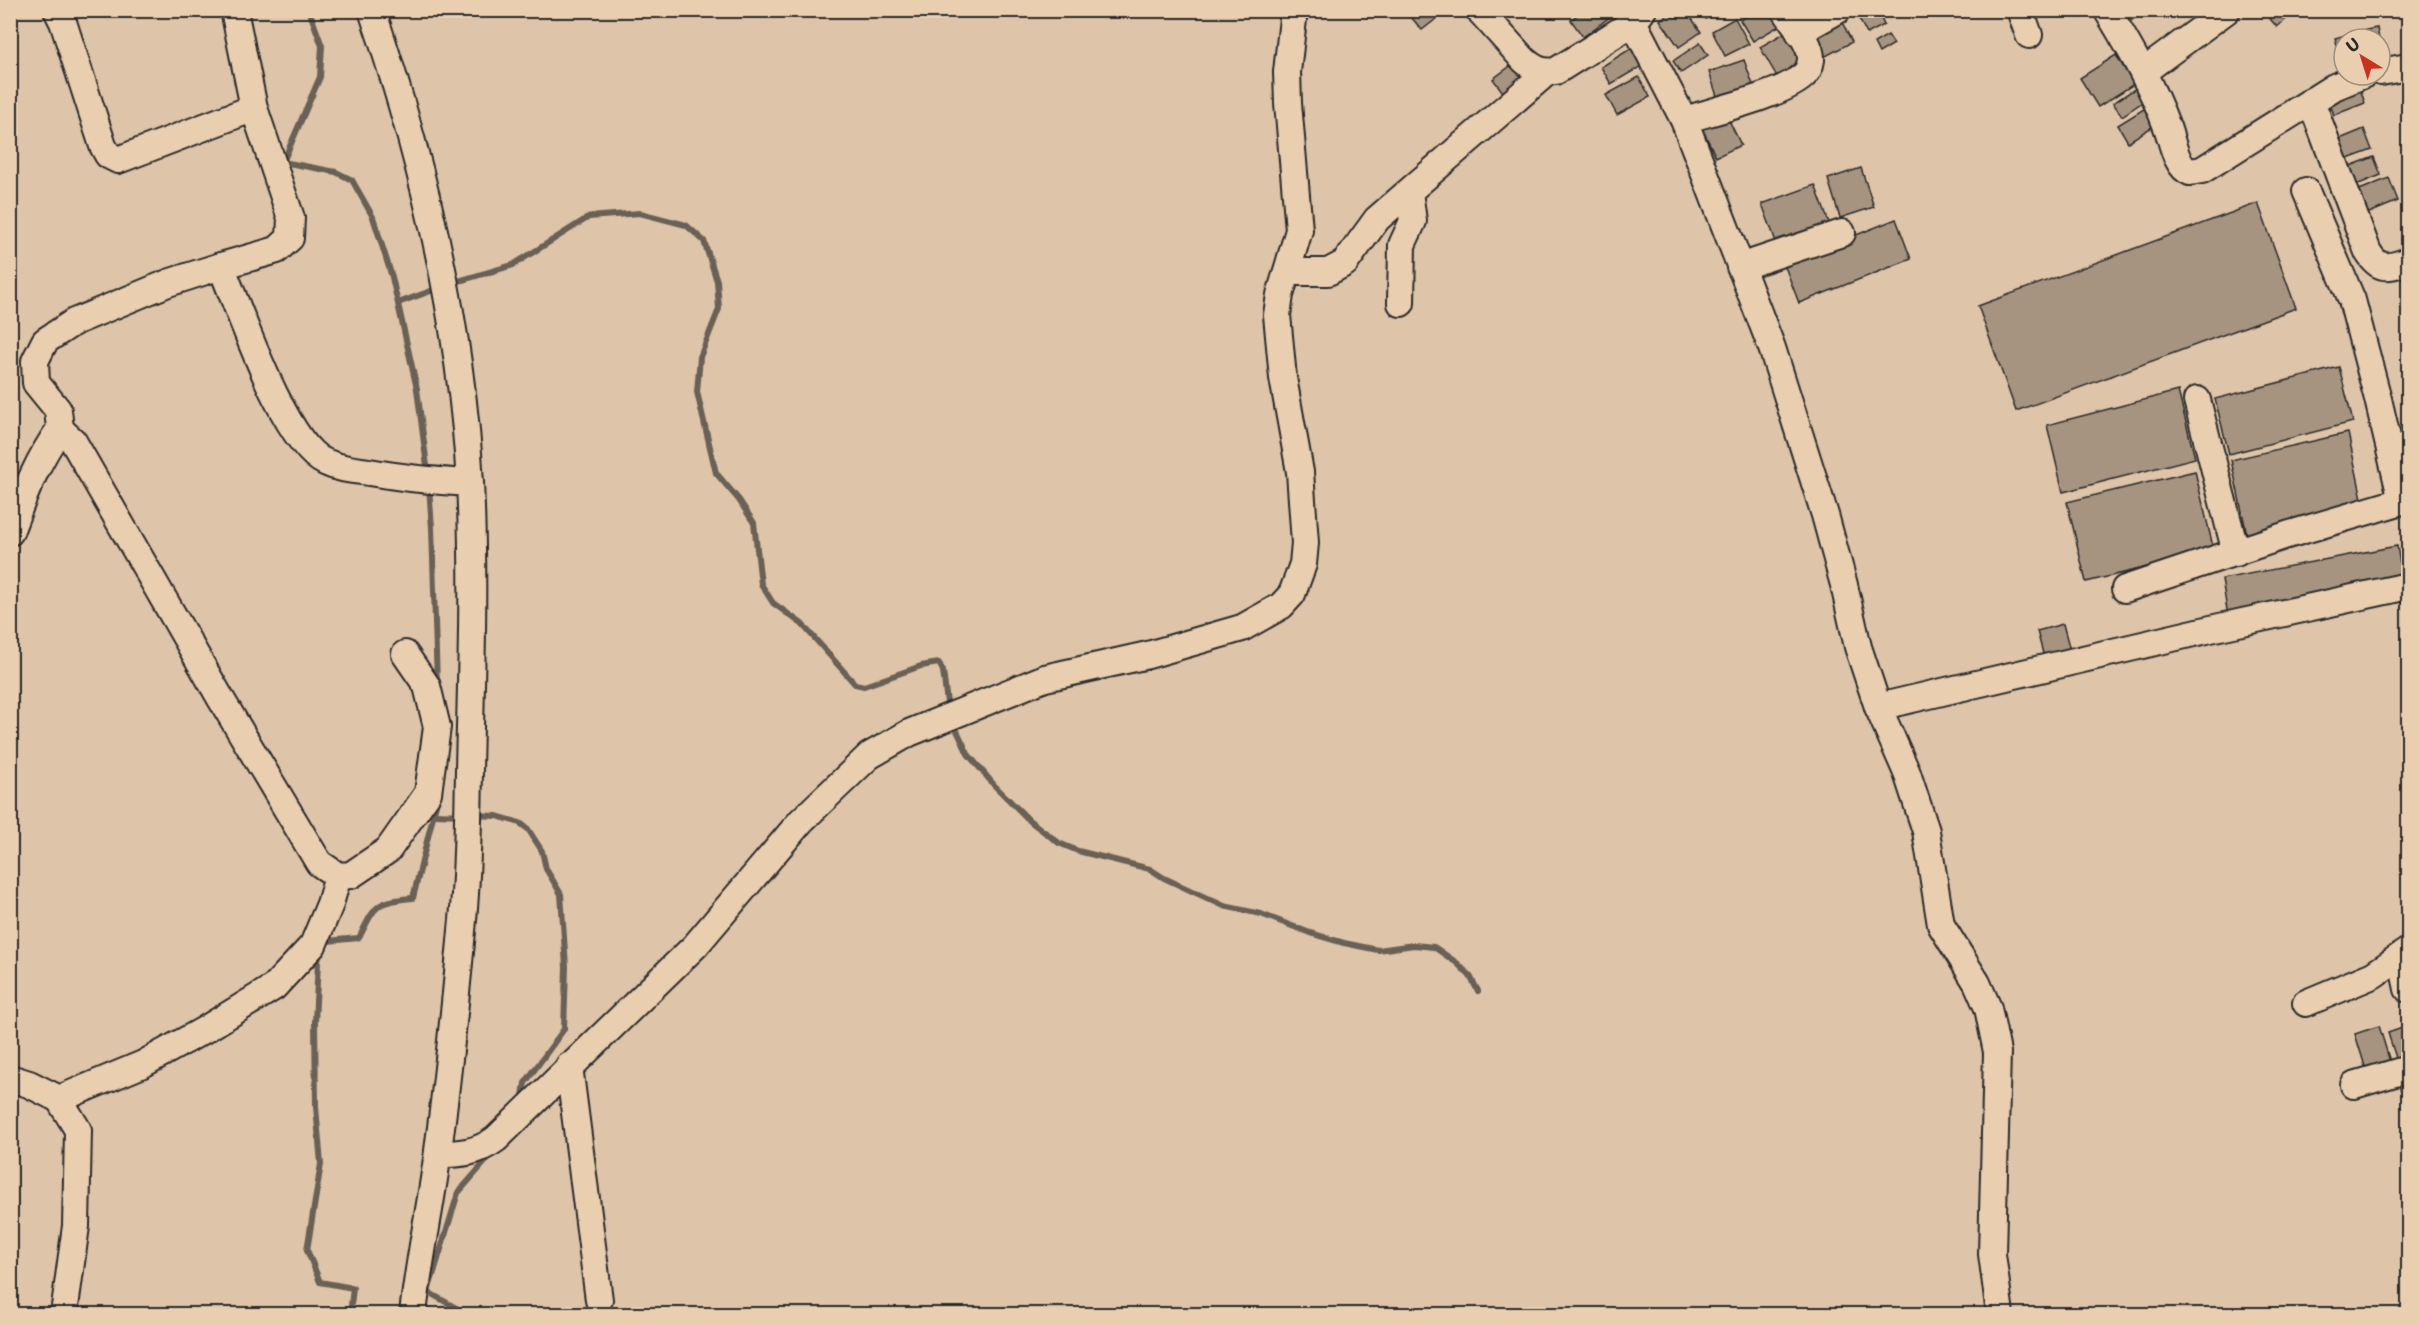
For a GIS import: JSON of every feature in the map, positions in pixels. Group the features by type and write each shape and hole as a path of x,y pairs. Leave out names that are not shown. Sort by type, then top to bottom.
{"street":[{"path":"57,10 63,22 103,146 108,155 118,160 254,108"},
{"path":"234,10 254,108 291,218 290,238 277,250 168,283 74,322 45,341 35,361 36,383 58,410 60,429 73,441 221,699 319,863 338,876 351,875 388,850 428,793 437,727 427,686 405,654"},
{"path":"372,10 417,161 435,235 465,422 470,483 471,686 463,916 438,1154 417,1276 413,1314"},
{"path":"438,1154 461,1154 486,1146 695,946 801,821 869,756 909,733 1045,678 1148,655 1242,628 1281,606 1292,594 1304,564 1305,543 1300,472 1283,378 1277,315 1280,295 1299,230 1287,72 1294,10"},
{"path":"1479,10 1524,60 1532,67 1546,73"},
{"path":"1684,120 1777,90 1801,78 1808,71 1811,58 1809,49 1785,10"},
{"path":"1799,32 1838,10"},
{"path":"2020,10 2029,35"},
{"path":"2107,10 2143,72 2182,167 2190,172 2202,170 2334,87"},
{"path":"2143,72 2227,10"},
{"path":"1287,272 1328,272 1345,263 1377,219 1546,73 1556,71 1635,14 1684,120 1772,348 1801,432 1844,585 1858,647 1878,707 1907,773 1926,831 1932,855 1936,908 1941,925 1977,983 1988,1008 1994,1030 1996,1052 1997,1098 1992,1254 2000,1314"},
{"path":"2392,70 2409,67"},
{"path":"2311,101 2368,252 2374,261 2382,266 2409,261"},
{"path":"2125,589 2287,535 2405,500 2352,300 2306,191"},
{"path":"1401,303 1402,245 1413,222 1409,192"},
{"path":"1740,267 1842,233"},
{"path":"221,266 256,356 274,394 303,443 322,461 337,467 421,481 470,483"},
{"path":"2197,400 2236,553"},
{"path":"10,532 50,442 60,429"},
{"path":"1878,707 2215,628 2409,586"},
{"path":"427,686 471,686"},
{"path":"59,1099 143,1064 274,987 313,945 330,904 338,876"},
{"path":"2306,1003 2373,975 2405,954 2409,989"},
{"path":"568,1066 599,1300"},
{"path":"2354,1085 2409,1069"},
{"path":"10,1078 59,1099 78,1131 76,1226 64,1314"}],"building":[{"path":"1419,10 1444,10 1445,12 1422,30 1411,17"},
{"path":"1583,10 1607,10 1611,16 1583,37 1571,20"},
{"path":"1674,10 1686,10 1701,32 1679,47 1660,20"},
{"path":"1700,10 1718,10 1706,19"},
{"path":"1756,10 1780,10 1786,22 1753,41 1740,20"},
{"path":"1877,10 1884,25 1867,34 1855,11"},
{"path":"2116,10 2145,10 2127,24"},
{"path":"2269,10 2289,10 2292,14 2277,27 2265,13"},
{"path":"1735,18 1749,44 1725,56 1712,31"},
{"path":"1840,18 1852,42 1824,57 1812,33"},
{"path":"1786,32 1805,65 1779,80 1760,47"},
{"path":"1888,35 1894,44 1879,53 1874,43"},
{"path":"1700,43 1708,55 1681,73 1673,61"},
{"path":"1635,46 1645,64 1611,84 1601,67"},
{"path":"2116,55 2134,84 2098,107 2080,78"},
{"path":"1744,60 1756,93 1720,105 1709,72"},
{"path":"1513,64 1529,85 1509,100 1493,79"},
{"path":"1639,77 1650,97 1617,115 1606,95"},
{"path":"2136,88 2144,101 2122,116 2113,103"},
{"path":"2360,89 2365,103 2334,115 2329,101"},
{"path":"2147,107 2157,124 2128,142 2118,125"},
{"path":"1726,114 1741,145 1716,157 1701,126"},
{"path":"2364,129 2372,150 2342,161 2335,141"},
{"path":"2374,157 2381,175 2349,188 2342,169"},
{"path":"1861,168 1874,207 1840,218 1828,179"},
{"path":"2389,178 2398,201 2362,216 2352,193"},
{"path":"1815,185 1831,228 1778,247 1762,204"},
{"path":"2258,203 2296,308 2016,411 1978,306"},
{"path":"1896,219 1911,259 1799,303 1784,264"},
{"path":"2408,270 2408,297 2401,273"},
{"path":"2339,367 2353,422 2229,454 2215,399"},
{"path":"2178,391 2195,458 2063,492 2047,425"},
{"path":"2348,433 2364,508 2247,535 2231,460"},
{"path":"2195,471 2214,551 2086,582 2067,502"},
{"path":"2397,546 2403,582 2228,616 2222,579"},
{"path":"2063,624 2071,654 2045,661 2037,631"},
{"path":"2379,1026 2392,1068 2368,1076 2355,1034"},
{"path":"2408,1026 2408,1060 2398,1064 2388,1033"},
{"path":"2408,1078 2408,1104 2406,1105 2398,1082"}],"waterway":[{"path":"309,10 322,46 320,77 283,162 336,172 352,180 373,217 392,277 417,389 428,474"},
{"path":"452,283 513,265 589,217 640,213 686,225 704,241 717,281 719,309 700,357 697,392 716,473 739,500 754,523 761,584 773,603 802,624 855,684 864,686 921,666 939,663 943,671 948,711"},
{"path":"398,303 439,288"},
{"path":"429,487 437,684"},
{"path":"952,720 968,754 994,785 1030,821 1059,843 1078,851 1150,869 1224,906 1261,914 1344,943 1378,950 1414,945 1434,947 1457,963 1470,976 1478,991"},
{"path":"350,1314 353,1288 320,1282 307,1250 321,1164 316,1107 315,1022 318,961 321,948 327,941 359,938 369,918 384,903 413,898 438,796"},
{"path":"434,814 463,815"},
{"path":"473,815 497,816 520,823 528,829 542,851 546,869 561,894 566,967 564,1029 525,1083 522,1102"},
{"path":"467,1314 428,1292 458,1193 492,1154"}]}
